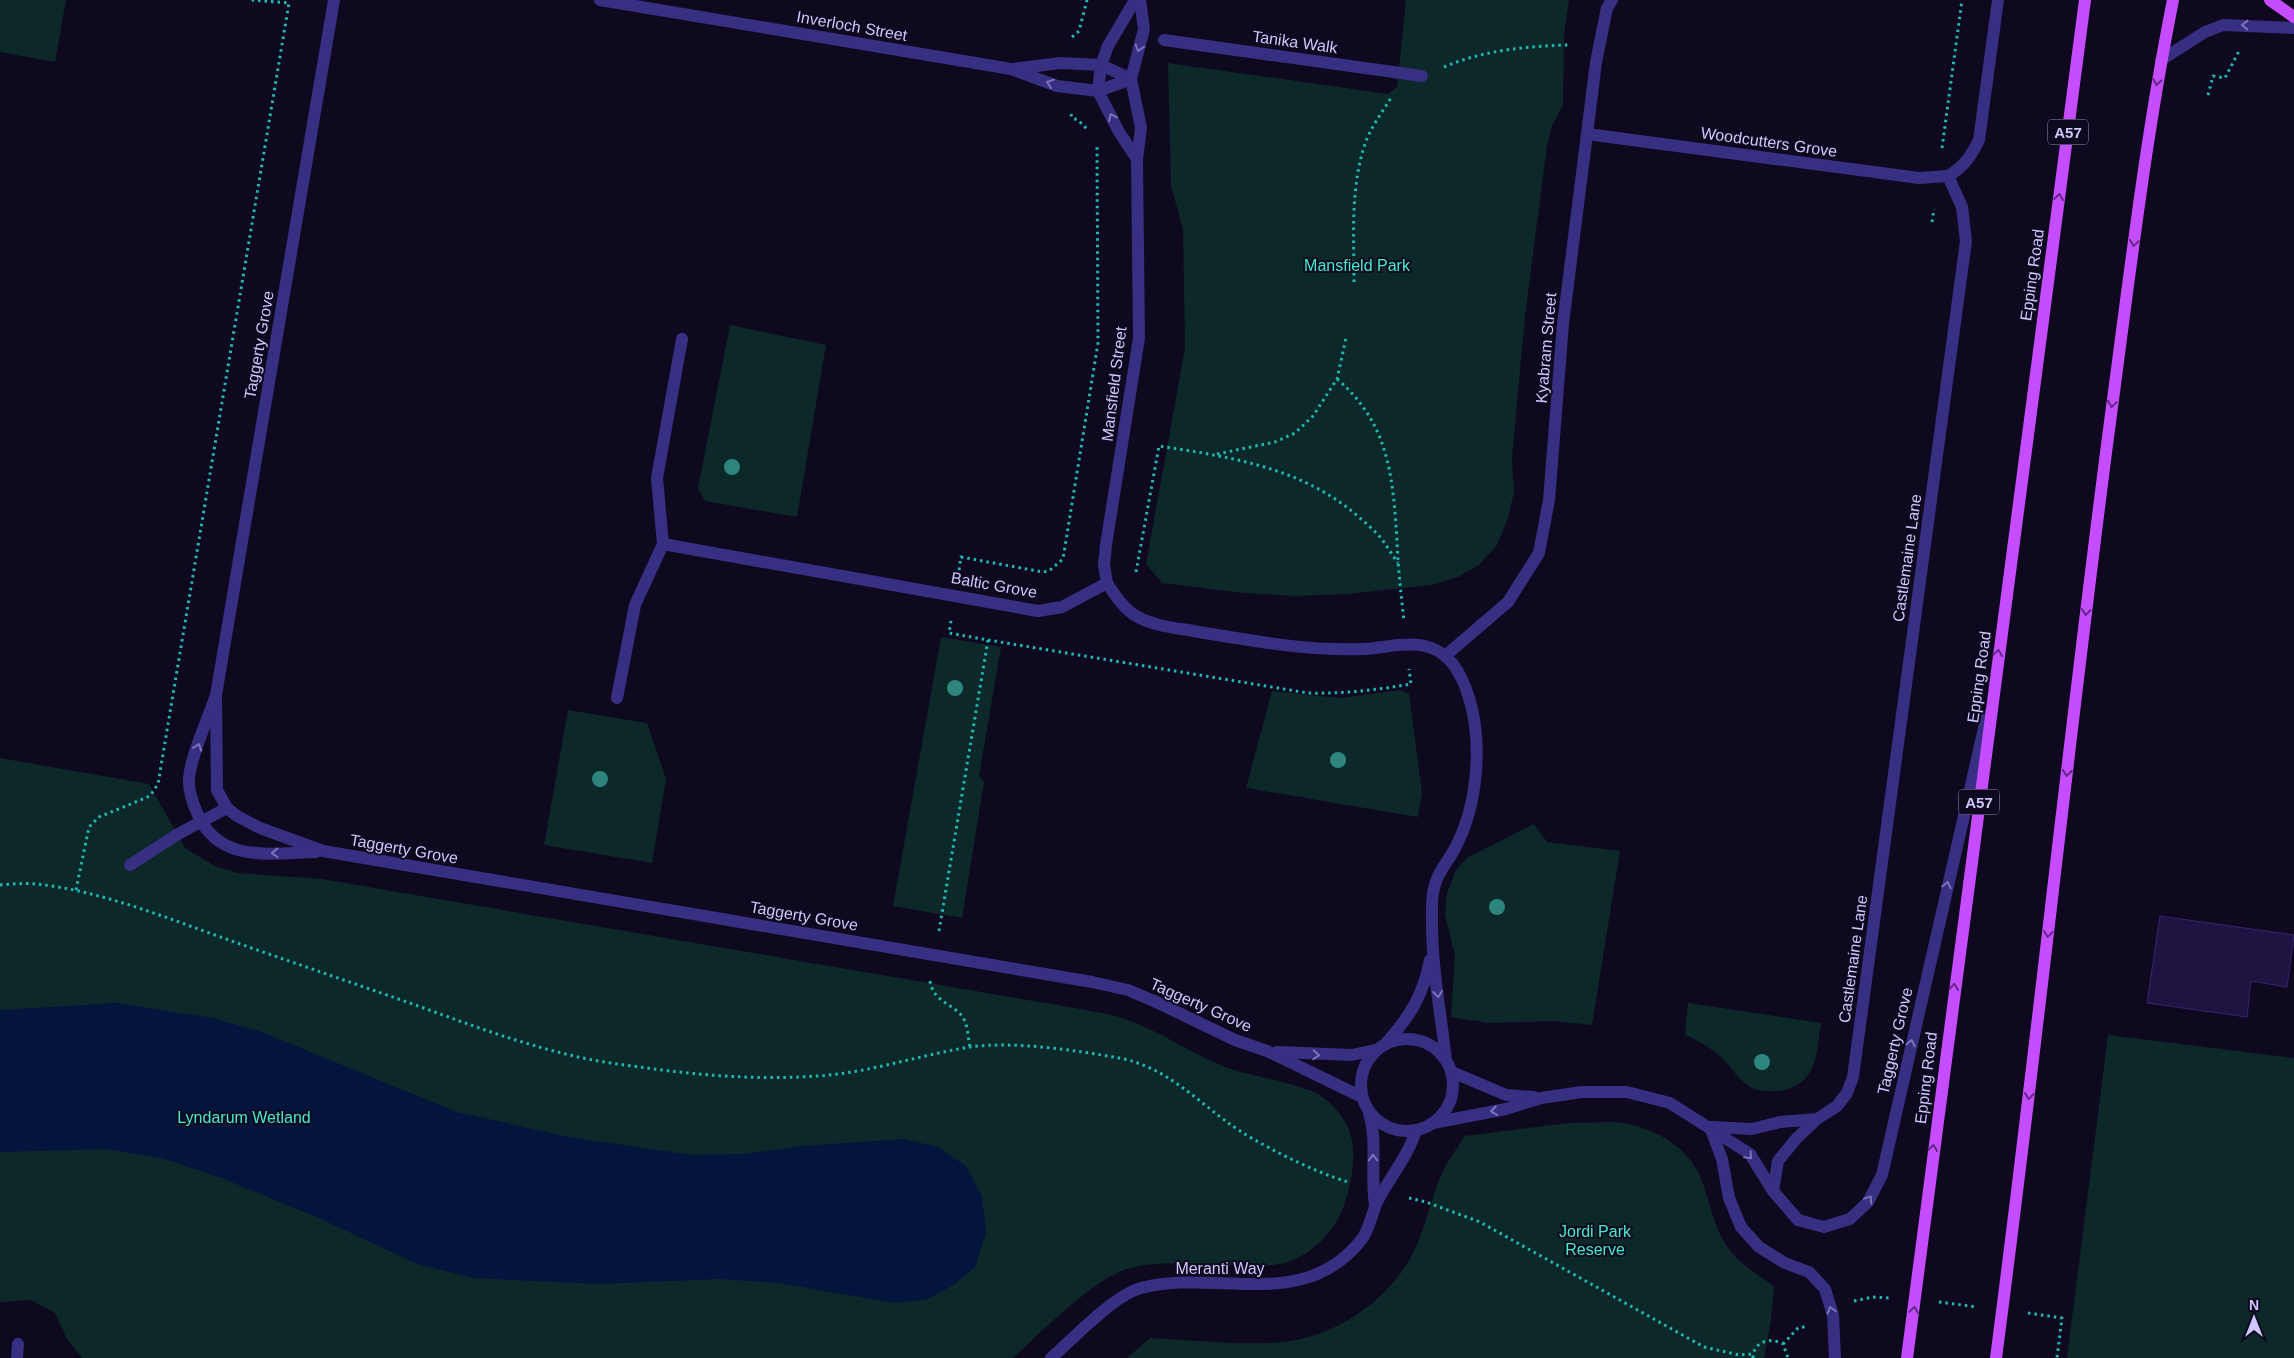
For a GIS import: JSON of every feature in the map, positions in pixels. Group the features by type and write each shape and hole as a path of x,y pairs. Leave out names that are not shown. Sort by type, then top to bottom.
{"main road":[{"name":"Epping Road","path":"1907,1358 1994,682 2086,0"},
{"path":"1996,1358 2018,1189 2092,553 2144,167 2172,0"},
{"path":"2270,0 2294,17"}],"street":[{"name":"Taggerty Grove","path":"323,851 254,854 235,850 218,841 201,821 191,800 189,779 194,758 216,695 334,0"},
{"name":"Inverloch Street","path":"600,0 1011,69 1057,86 1098,91 1131,79"},
{"path":"1135,0 1108,46 1101,65 1098,91 1119,132 1137,159"},
{"name":"Mansfield Street","path":"1106,583 1104,565 1106,545 1139,338 1137,159 1141,128 1131,79 1144,29 1140,0"},
{"path":"1943,177 1959,170 1970,157 1979,140 1998,0"},
{"name":"Kyabram Street","path":"1445,656 1508,602 1539,554 1549,500 1563,324 1586,134 1596,62 1608,3"},
{"path":"2161,60 2205,32 2223,25 2294,28"},
{"name":"Tanika Walk","path":"1164,40 1422,76"},
{"name":"Inverloch Street","path":"1011,69 1060,64 1101,65 1131,79"},
{"name":"Woodcutters Grove","path":"1586,134 1920,178 1943,177"},
{"name":"Castlemaine Lane","path":"1773,1191 1778,1161 1796,1139 1817,1119 1837,1106 1847,1093 1854,1077 1966,241 1962,208 1943,177"},
{"path":"617,698 635,605 663,544 657,478 682,339"},
{"name":"Baltic Grove","path":"663,544 1038,611 1062,607 1106,583"},
{"path":"1106,583 1123,605 1137,617 1157,624 1270,644 1318,648 1362,649 1406,644 1424,646 1437,650 1445,656 1461,677 1472,709 1475,759 1473,787 1467,818 1454,851 1440,871 1434,888 1432,945 1426,982 1408,1018 1367,1060 1360,1084 1362,1097 1369,1112 1378,1122 1390,1128 1403,1131 1416,1130 1433,1123 1443,1113 1451,1100 1453,1086 1432,945"},
{"name":"Taggerty Grove","path":"1433,1123 1506,1109 1541,1098 1582,1092 1627,1092 1670,1103 1750,1154 1773,1191 1798,1220 1824,1227 1850,1219 1868,1202 1882,1175 1994,682"},
{"name":"Taggerty Grove","path":"216,695 217,790 227,808 237,816 260,828 323,851 1092,982 1128,990 1362,1097"},
{"path":"130,865 201,821 227,808"},
{"path":"1380,1047 1399,1039 1426,1042 1438,1050 1449,1066"},
{"name":"Taggerty Grove","path":"1267,1052 1352,1055 1380,1047"},
{"name":"Taggerty Grove","path":"1449,1066 1506,1095 1541,1098"},
{"name":"Meranti Way","path":"1051,1358 1113,1303 1139,1288 1168,1284 1266,1284 1290,1282 1298,1281 1334,1266 1363,1238 1375,1205 1377,1191 1372,1124 1369,1112"},
{"name":"Castlemaine Lane","path":"1710,1127 1752,1129 1780,1122 1817,1119"},
{"path":"1710,1127 1722,1159 1729,1198 1741,1227 1759,1247 1785,1263 1809,1272 1825,1290 1833,1315 1835,1358"},
{"name":"Meranti Way","path":"1377,1191 1414,1137 1416,1130"},
{"path":"16,1358 18,1344"}],"path":[{"path":"76,890 89,828 99,816 150,796 158,784 289,3 250,0"},
{"path":"1069,40 1079,30 1087,0"},
{"path":"1932,222 1943,177 1962,0"},
{"path":"1354,282 1354,207 1366,141 1391,98 1422,76 1456,62 1492,52 1527,46 1570,45"},
{"path":"2208,95 2213,76 2225,78 2240,49"},
{"path":"1072,118 1078,120 1091,135"},
{"path":"961,556 1043,572 1049,571 1063,559 1098,343 1097,142"},
{"path":"1214,455 1262,446 1295,433 1313,416 1337,379 1346,338"},
{"path":"955,595 949,633 1257,686 1308,693 1336,694 1411,684 1398,564 1394,493 1387,456 1372,418 1352,392 1337,379"},
{"path":"1136,572 1159,446 1254,463 1296,477 1324,491 1351,510 1380,537 1398,564"},
{"path":"970,1047 966,1024 961,1016 944,1004 932,992 930,982 988,640"},
{"path":"0,885 34,884 76,890 166,917 512,1039 573,1056 700,1075 761,1078 818,1076 856,1072 970,1047 999,1045 1141,1062 1161,1072 1206,1103 1228,1123 1252,1138 1337,1179 1377,1191 1426,1202 1480,1222 1704,1347 1739,1355 1753,1356 1756,1348 1771,1340 1783,1344 1788,1358"}],"green space":[{"path":"0,0 66,0 55,62 0,52"},
{"name":"Mansfield Park","path":"1406,0 1569,0 1564,35 1563,105 1552,126 1547,146 1525,316 1512,458 1514,492 1508,518 1497,545 1479,565 1458,577 1431,585 1347,594 1296,596 1244,593 1162,583 1146,564 1185,348 1183,229 1171,186 1168,63 1388,94 1397,87"},
{"path":"730,325 826,345 797,517 705,501 698,488"},
{"path":"941,637 1001,647 979,776 984,782 962,918 893,906"},
{"path":"1400,690 1409,694 1422,793 1418,817 1246,788 1272,691 1341,698"},
{"path":"568,710 647,723 666,779 652,863 544,845"},
{"name":"Lyndarum Wetland","path":"0,758 149,784 185,848 215,866 237,873 322,879 1092,1011 1121,1018 1151,1030 1215,1063 1296,1086 1316,1093 1325,1099 1337,1110 1345,1122 1352,1141 1352,1171 1345,1203 1335,1224 1321,1241 1303,1255 1284,1263 1252,1266 1160,1264 1130,1268 1115,1274 1068,1307 1013,1358 82,1358 67,1339 55,1313 31,1300 0,1302"},
{"path":"1534,824 1547,842 1620,851 1592,1025 1554,1021 1488,1023 1451,1017 1455,956 1445,915 1447,893 1456,870 1467,858"},
{"path":"1688,1003 1821,1023 1813,1066 1802,1082 1780,1091 1764,1091 1750,1087 1714,1051 1685,1035"},
{"path":"2108,1035 2294,1058 2294,1358 2067,1358"},
{"name":"Jordi Park Reserve","path":"1616,1122 1644,1128 1680,1149 1698,1172 1718,1229 1725,1243 1747,1267 1774,1286 1771,1320 1764,1358 1127,1358 1150,1338 1234,1343 1283,1342 1303,1339 1340,1325 1373,1303 1400,1274 1416,1247 1443,1170 1465,1136 1568,1123"}],"water":[{"path":"116,1003 213,1018 259,1031 457,1112 569,1137 692,1155 744,1154 803,1146 903,1139 938,1147 966,1166 982,1196 986,1233 975,1267 955,1284 928,1299 895,1303 779,1283 719,1279 599,1284 474,1278 417,1264 319,1218 224,1179 165,1159 106,1149 0,1152 0,1010"}],"building":[{"path":"2160,916 2294,935 2287,987 2251,981 2247,1017 2147,1003"}]}
